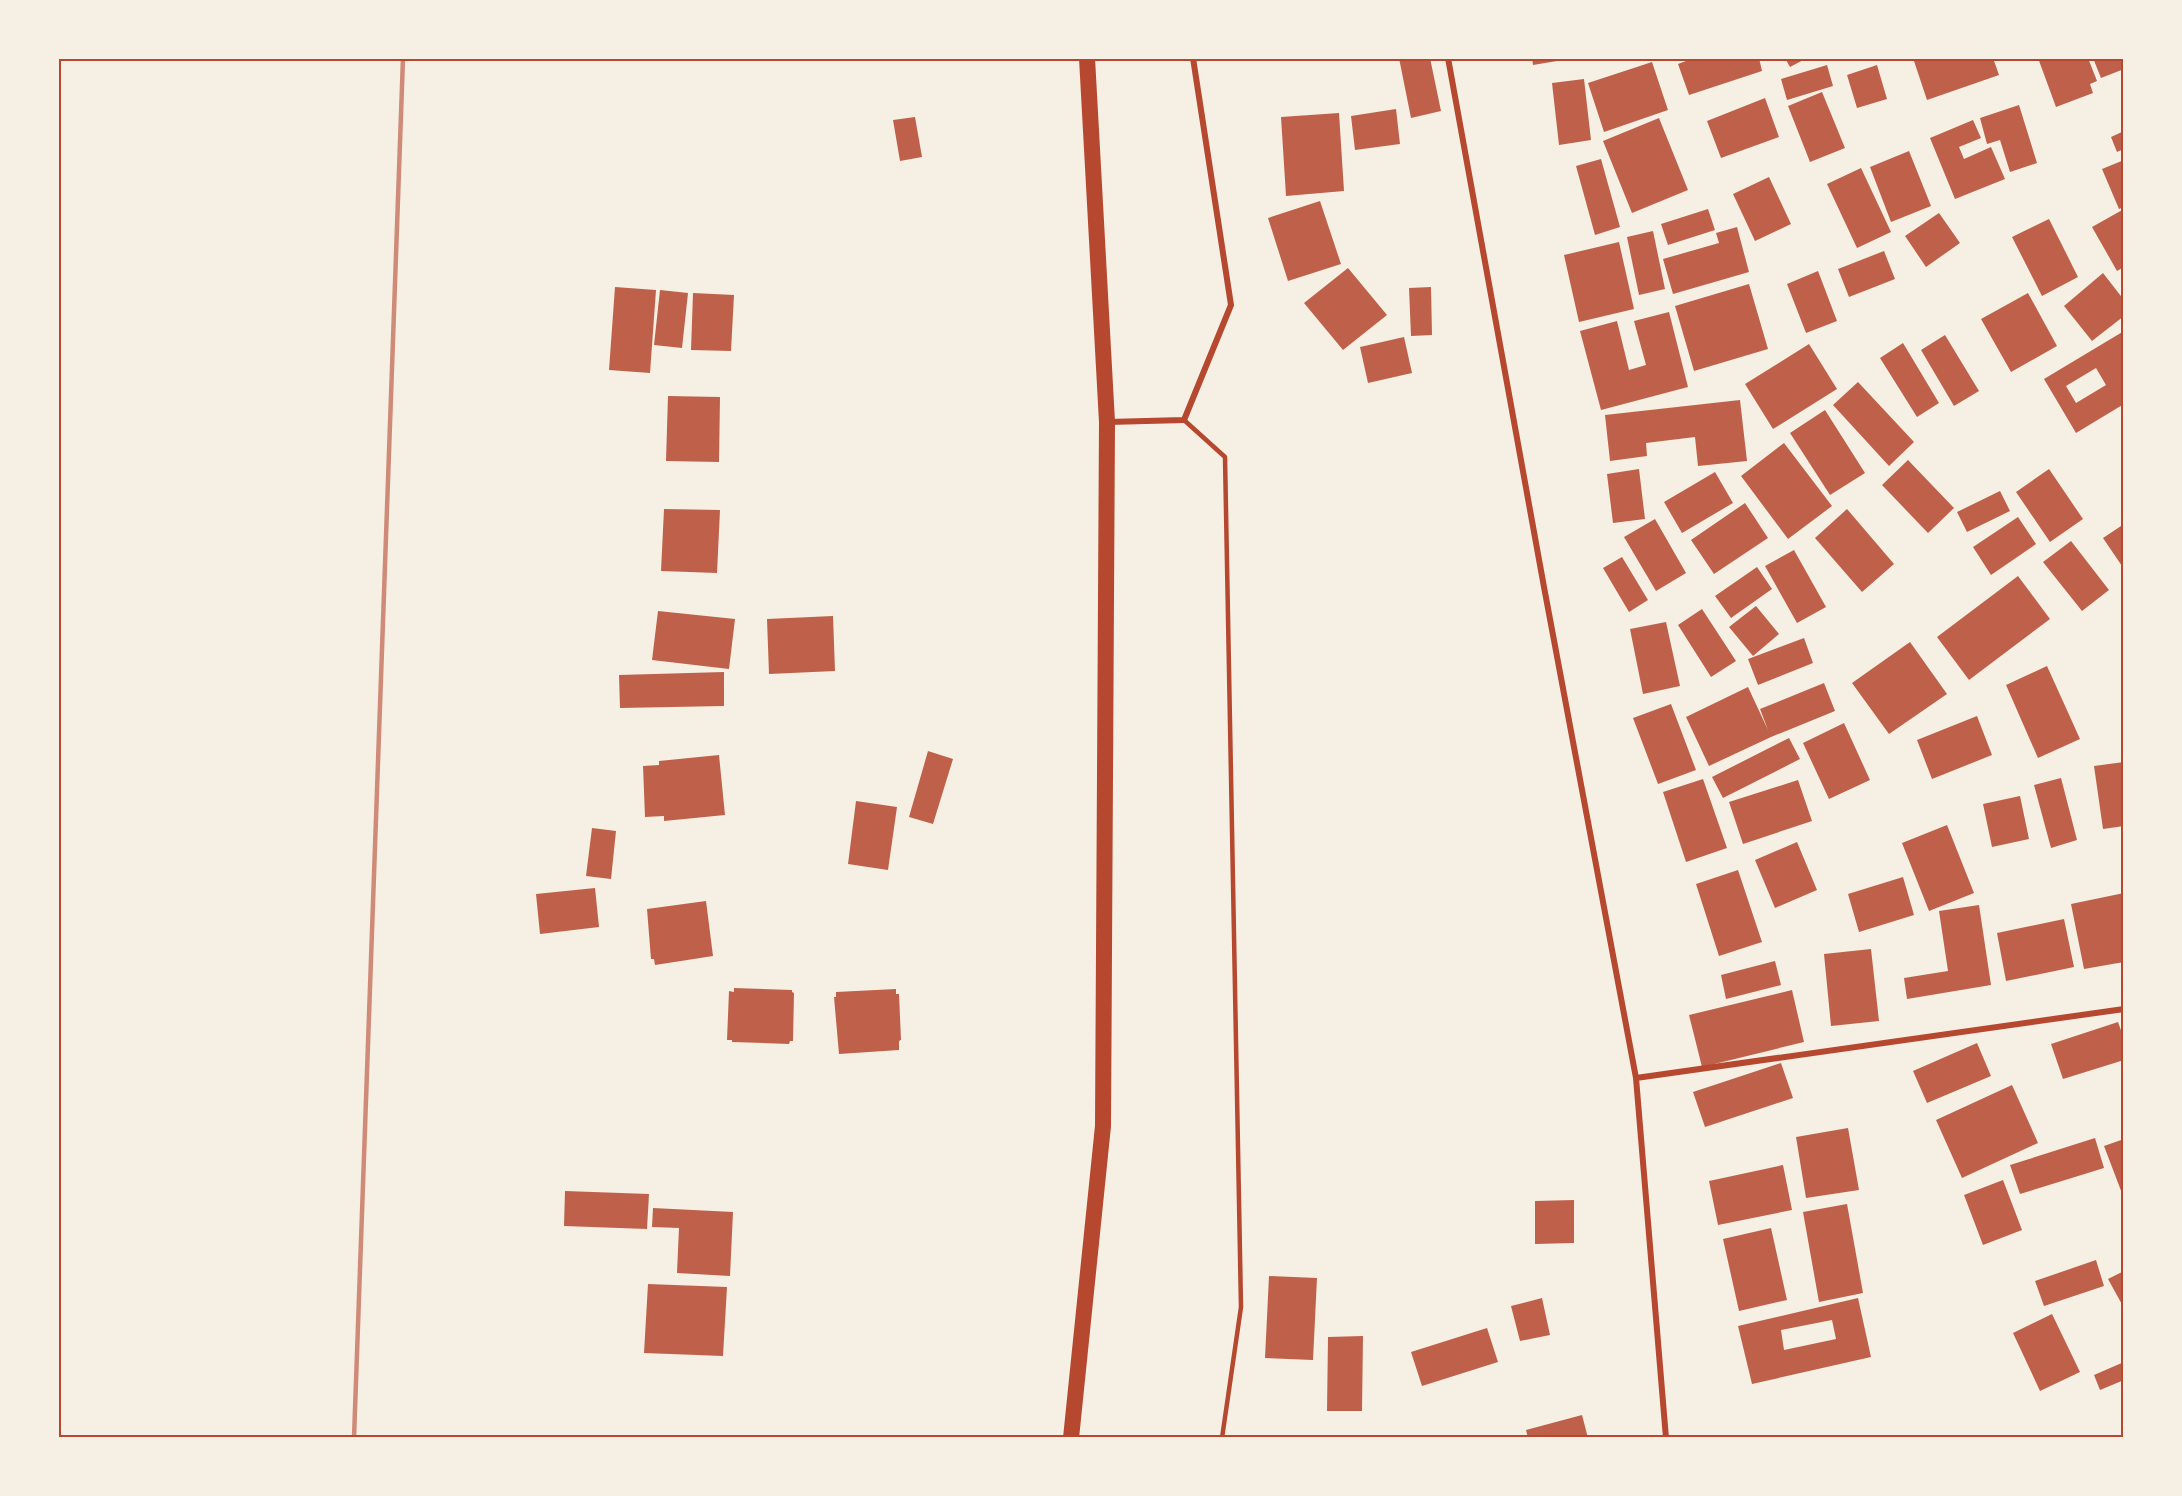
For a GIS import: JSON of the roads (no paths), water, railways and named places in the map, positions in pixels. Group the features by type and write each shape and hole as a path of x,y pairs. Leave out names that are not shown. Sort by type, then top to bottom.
{"highway":[{"path":"1071,1437 1103,1126 1107,422 1087,58"}],"street":[{"path":"1107,422 1184,420 1230,305 1193,58"},
{"path":"1448,58 1636,1078 1666,1437"},
{"path":"1636,1078 2124,1009"}],"lane":[{"path":"1184,420 1225,457 1241,1307 1222,1437"}],"railway":[{"path":"354,1438 403,58"}]}
